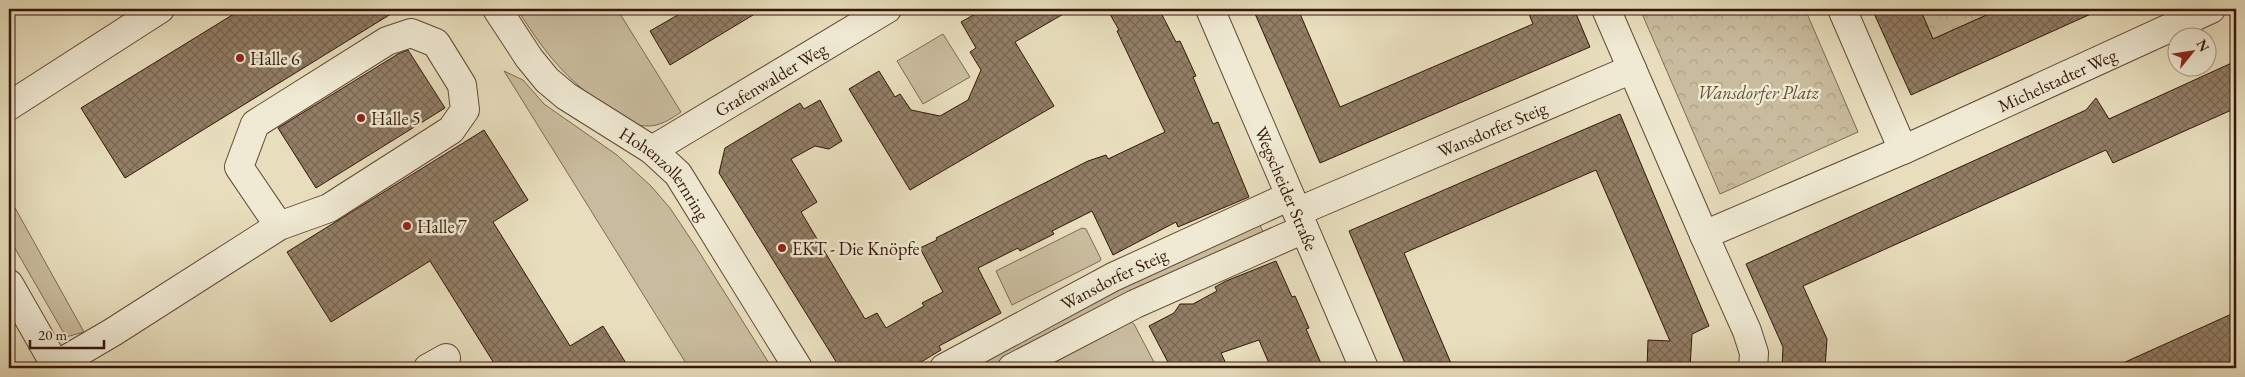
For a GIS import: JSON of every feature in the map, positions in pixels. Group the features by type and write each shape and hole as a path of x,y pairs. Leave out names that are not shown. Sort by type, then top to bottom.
{"street":[{"path":"9,106 160,9"},
{"name":"Hohenzollernring","path":"497,9 529,58 547,80 566,96 652,150 678,174 798,368"},
{"name":"Grafenwalder Weg","path":"652,150 887,9"},
{"name":"Wegscheider Straße","path":"1210,9 1364,368"},
{"path":"1606,9 1747,331 1754,353 1753,368"},
{"path":"1704,235 1903,150 1842,9"},
{"name":"Michelstadter Weg","path":"1903,150 2211,9"},
{"path":"9,284 56,367 278,226 329,208 451,130 465,110 462,85 436,44 411,33 387,41 255,124 239,167 278,226"},
{"name":"Wansdorfer Steig","path":"944,368 1113,277 1297,212 1632,69"},
{"name":"Wansdorfer Steig","path":"1012,368 1135,304 1297,212"}],"green space":[{"path":"517,9 617,9 681,112 665,122 651,126 641,126 622,117 594,98 568,76 537,39"},
{"name":"Wansdorfer Platz","path":"1640,9 1805,9 1858,132 1720,194"},
{"path":"1920,9 2000,9 1933,39"},
{"path":"943,34 970,77 923,104 897,61"},
{"path":"504,71 523,80 544,104 617,155 651,186 670,208 696,247 772,368 689,368"},
{"path":"9,197 84,332 66,337 9,238"},
{"path":"1259,223 1265,236 1128,299 993,368 957,368 975,357"},
{"path":"1082,228 1086,229 1101,259 1100,261 1012,305 996,271"},
{"path":"1131,322 1134,324 1155,364 1154,368 1044,368"}],"building":[{"name":"Halle 6","path":"242,9 399,9 125,178 81,108"},
{"path":"688,9 763,9 670,65 650,31"},
{"path":"984,9 1072,9 1015,42 1054,106 910,190 849,89 879,71 895,97 900,94 911,110 940,116 968,100 981,70 970,52 976,48 961,22"},
{"path":"1107,9 1159,9 1176,42 1180,41 1196,76 1193,77 1213,124 1218,122 1249,197 1178,227 1176,222 1113,255 1092,211 1052,231 1054,234 1020,251 1018,248 978,268 1001,313 939,346 941,350 911,368 840,368 719,173 725,148 800,103 804,109 820,100 842,141 829,149 815,146 791,159 817,202 801,212 865,319 877,313 886,328 924,306 922,303 943,292 920,248 937,240 936,238 1088,161 1106,155 1108,159 1165,132 1117,31 1119,30"},
{"path":"1253,9 1298,9 1340,107 1533,24 1527,9 1574,9 1590,47 1320,163"},
{"path":"1872,9 1920,9 1933,39 2000,9 2102,9 1911,95"},
{"name":"Halle 5","path":"408,50 445,108 316,188 278,128 398,54"},
{"path":"2236,61 2236,108 2113,163 2106,150 1803,286 1827,339 1825,368 1782,368 1783,347 1746,264 2086,110 2096,98 2109,119 2199,78 2218,78 2218,69"},
{"path":"1620,114 1709,326 1692,334 1690,368 1647,368 1648,340 1670,341 1596,170 1404,253 1453,368 1407,368 1349,231"},
{"name":"Halle 7","path":"484,130 528,200 493,222 570,346 603,326 629,368 497,368 430,261 331,322 287,252"},
{"path":"1276,261 1292,297 1295,296 1309,328 1306,329 1323,368 1271,368 1259,340 1221,353 1228,368 1171,368 1149,326 1174,313 1180,304 1193,304 1217,291 1215,287 1226,281"},
{"path":"2236,312 2236,359 2216,368 2112,368"}],"place":[{"name":"Halle 6","path":"240,58"},
{"name":"Halle 5","path":"361,118"},
{"name":"Halle 7","path":"407,226"},
{"name":"EKT - Die Knöpfe","path":"782,248"}]}
